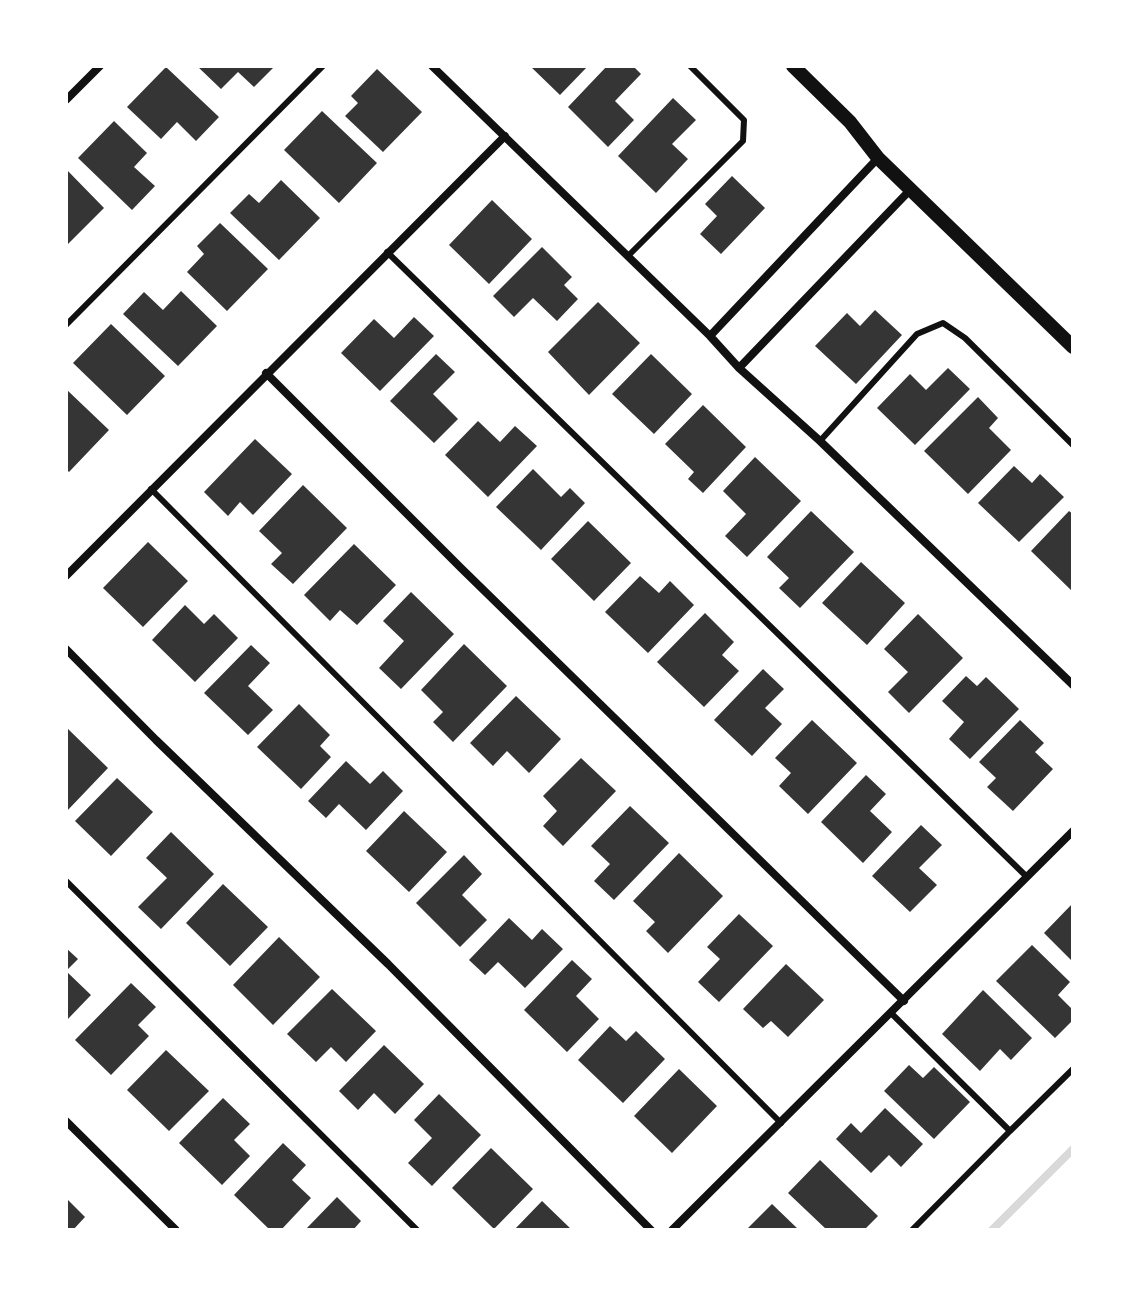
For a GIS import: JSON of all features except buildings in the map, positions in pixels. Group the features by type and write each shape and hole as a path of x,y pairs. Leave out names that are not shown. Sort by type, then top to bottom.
{"street":[{"path":"66,100 100,66"},
{"path":"432,66 710,336 739,368 820,441 1073,685"},
{"path":"793,66 850,122 878,158 1073,347"},
{"path":"66,576 505,136"},
{"path":"710,336 878,158"},
{"path":"739,368 911,189"},
{"path":"266,373 904,1001"},
{"path":"66,649 388,964 651,1230"},
{"path":"672,1230 1073,831"},
{"path":"66,1121 176,1230"}],"lane":[{"path":"66,325 323,66"},
{"path":"628,256 743,141 744,120 690,66"},
{"path":"387,252 1027,877"},
{"path":"820,441 917,334 943,323 965,338 1073,445"},
{"path":"151,489 781,1123"},
{"path":"66,881 417,1230"},
{"path":"891,1013 1010,1131"},
{"path":"912,1230 1073,1069"}],"waterway":[{"path":"992,1230 1073,1149"}]}
